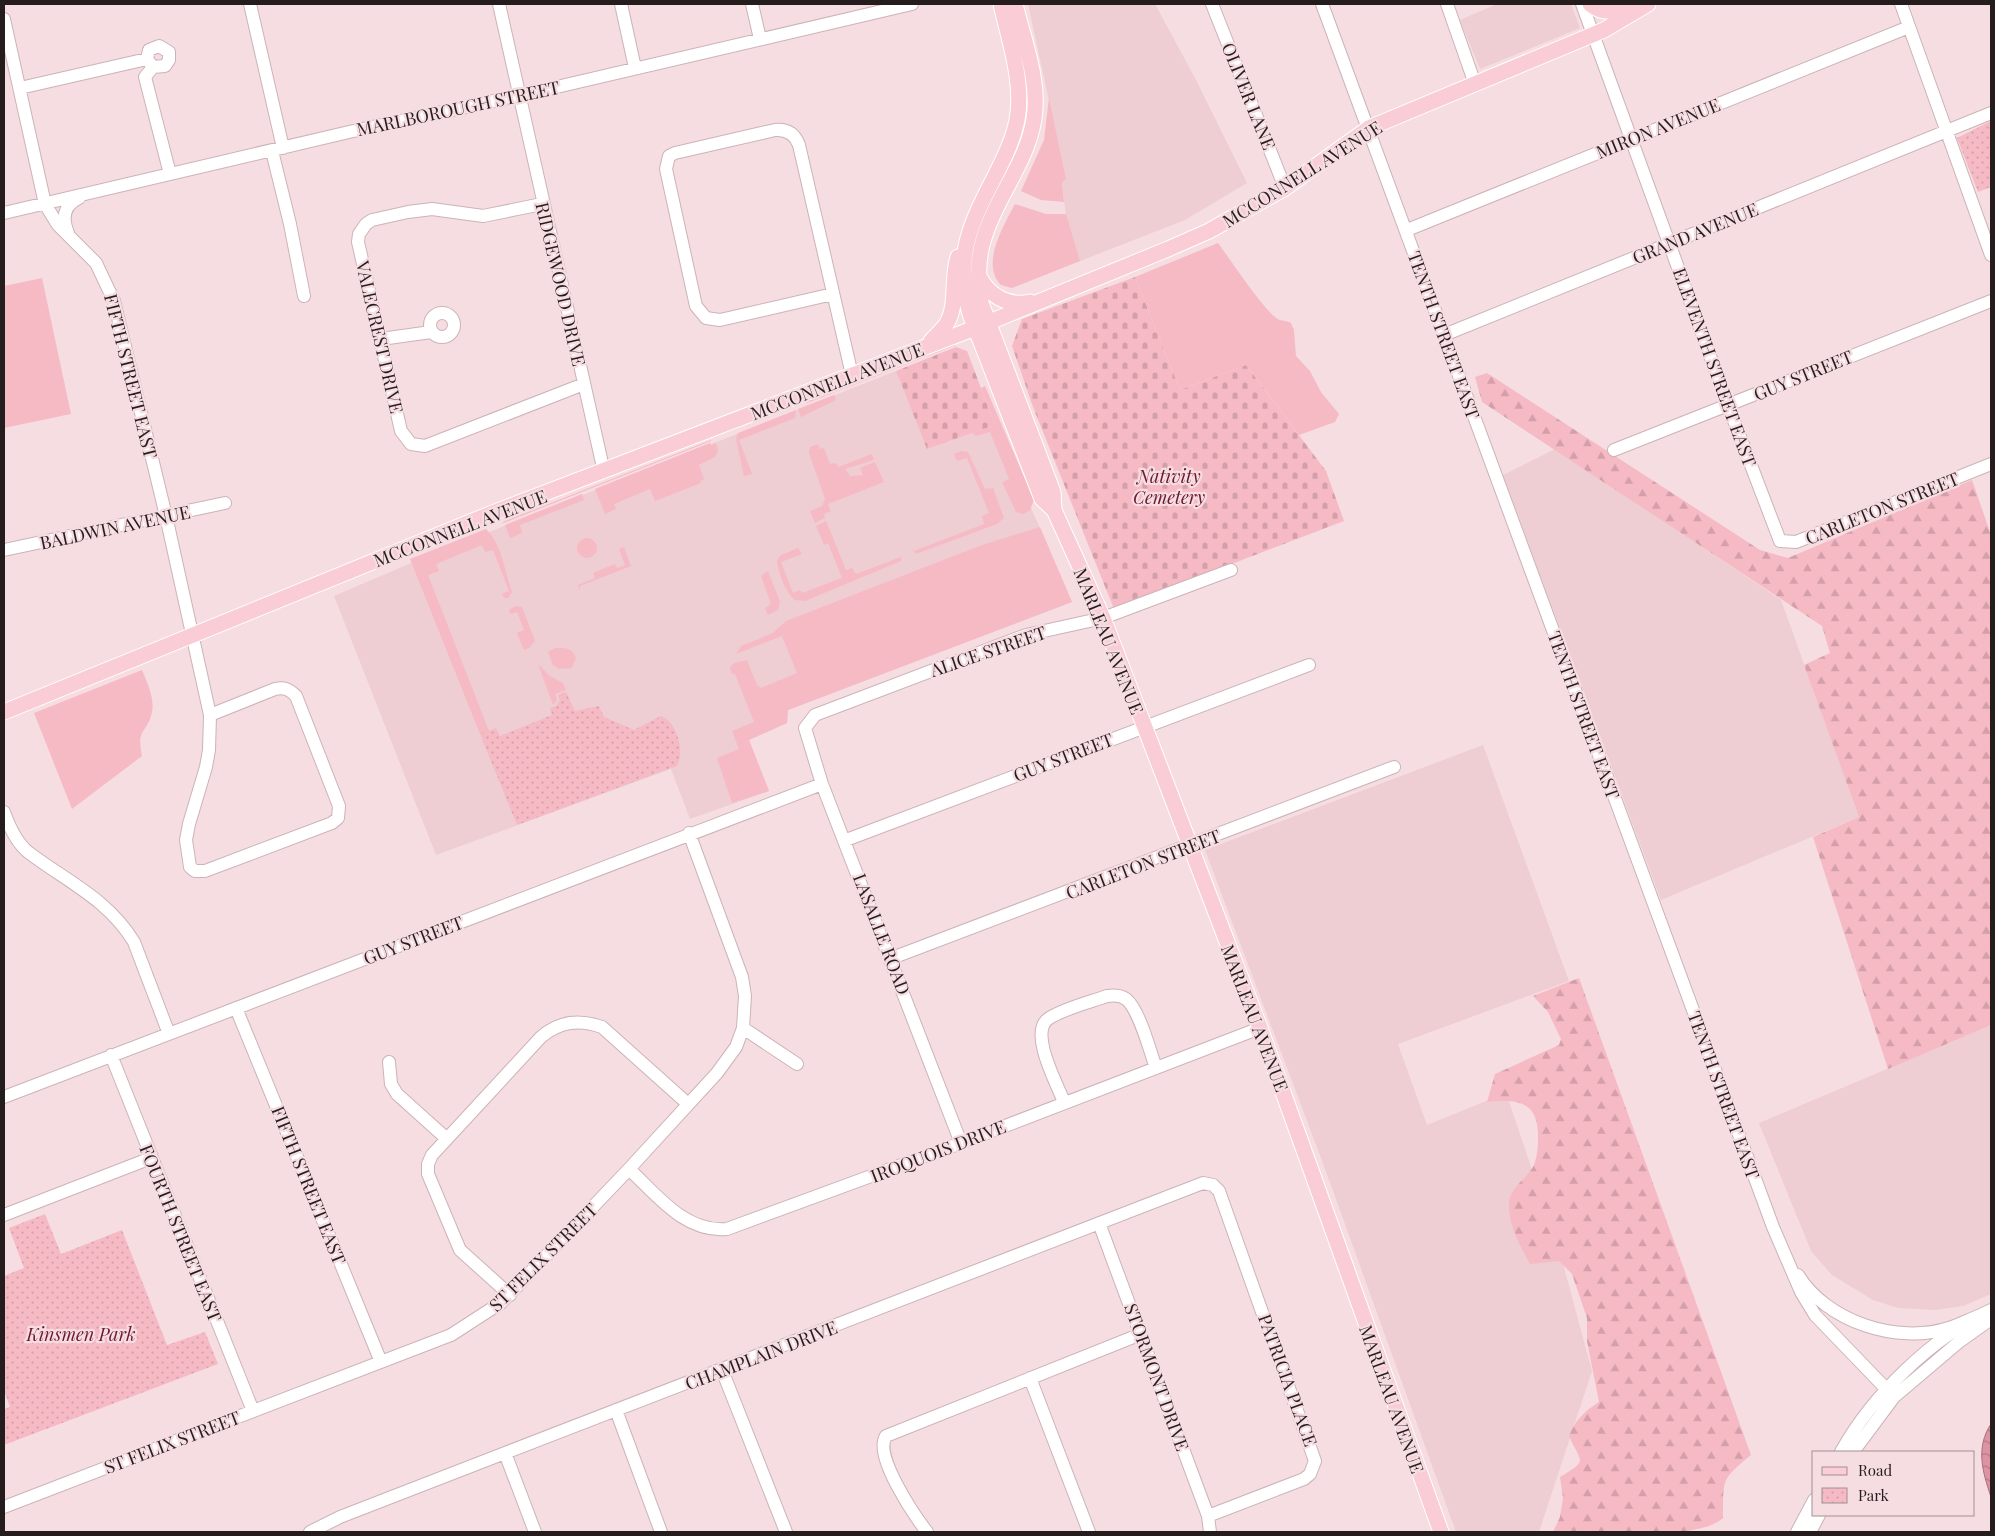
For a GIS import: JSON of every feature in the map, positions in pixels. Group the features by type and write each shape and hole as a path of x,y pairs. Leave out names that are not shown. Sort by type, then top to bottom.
{"main road":[{"path":"928,345 944,328 950,318 956,262 1007,151 1018,113 1017,78 1001,4"},
{"path":"982,326 979,274 984,236 1024,153 1034,118 1034,80 1015,4"},
{"path":"1590,4 1596,9 1608,12 1624,10 1639,4"},
{"name":"MCCONNELL AVENUE","path":"4,712 490,514 604,472 928,345 982,326 1209,231 1285,188 1369,128 1594,34 1648,4"},
{"path":"971,226 964,252 963,266 966,300 982,326"},
{"path":"979,274 990,292 1005,301 1022,304 1044,300"},
{"name":"MARLEAU AVENUE","path":"982,326 1042,499 1054,510 1103,618 1143,727 1260,1028 1441,1532"}],"street":[{"path":"250,4 304,296"},
{"name":"RIDGEWOOD DRIVE","path":"499,4 542,204 604,472"},
{"path":"621,4 635,68"},
{"path":"752,4 760,39"},
{"name":"MARLBOROUGH STREET","path":"4,213 349,132 520,95 912,4"},
{"name":"OLIVER LANE","path":"1212,4 1285,188"},
{"name":"TENTH STREET EAST","path":"1322,4 1407,230 1769,1218 1801,1292 1815,1315 1890,1393"},
{"path":"1447,4 1475,84"},
{"name":"ELEVENTH STREET EAST","path":"1582,4 1765,505"},
{"path":"1903,4 1946,132 1991,255"},
{"name":"FIFTH STREET EAST","path":"4,19 45,204 58,225 96,263 114,301 193,634 210,715 209,750 206,767 186,840 188,863 194,871 205,871 332,823 338,818 340,806 296,696 291,691 280,688 274,689 210,715"},
{"name":"MIRON AVENUE","path":"1407,230 1632,138 1910,28"},
{"path":"20,88 150,63 145,77 170,174"},
{"name":"GRAND AVENUE","path":"1444,335 1991,113"},
{"path":"833,294 720,320 706,318 696,306 666,169 669,156 775,130 791,133 800,145 852,376"},
{"path":"69,235 64,221 68,206 75,199 90,193"},
{"name":"VALECREST DRIVE","path":"542,204 483,216 421,210 372,220 366,224 359,234 358,242 400,431 407,441 419,446 429,444 584,384"},
{"name":"GUY STREET","path":"1614,450 1991,300"},
{"path":"381,339 431,332"},
{"name":"CARLETON STREET","path":"1765,505 1780,541 1796,542 1991,464"},
{"name":"BALDWIN AVENUE","path":"4,550 225,503"},
{"name":"ALICE STREET","path":"807,725 815,715 1026,635 1103,618 1231,570"},
{"name":"GUY STREET","path":"846,840 1310,665"},
{"name":"LASALLE ROAD","path":"807,725 804,728 822,784 892,958 961,1143"},
{"name":"CARLETON STREET","path":"892,958 1189,847 1394,767"},
{"name":"GUY STREET","path":"4,1096 689,833 822,784"},
{"path":"4,812 15,836 27,851 93,896 107,907 126,928 134,942 169,1034"},
{"name":"ST FELIX STREET","path":"4,1507 462,1329 492,1310 510,1294 688,1104 730,1056 743,1028 745,996 742,977 689,833"},
{"path":"1064,1102 1041,1041 1041,1028 1050,1018 1098,999 1116,995 1127,1000 1133,1008 1156,1068"},
{"name":"FIFTH STREET EAST","path":"236,1008 381,1362"},
{"path":"510,1294 460,1250 428,1169 432,1155 541,1037 558,1025 570,1022 588,1022 602,1027 688,1104"},
{"path":"743,1028 797,1064"},
{"name":"IROQUOIS DRIVE","path":"629,1169 674,1211 693,1224 709,1229 725,1229 961,1143 1260,1028"},
{"name":"FOURTH STREET EAST","path":"111,1055 253,1411"},
{"path":"389,1062 391,1084 397,1094 446,1139"},
{"path":"4,1215 151,1158"},
{"name":"CHAMPLAIN DRIVE","path":"310,1532 340,1517 1199,1184 1213,1185"},
{"name":"PATRICIA PLACE","path":"1208,1516 1304,1480 1310,1474 1315,1461 1219,1191 1213,1185"},
{"name":"STORMONT DRIVE","path":"1099,1223 1208,1516 1210,1532"},
{"path":"1785,1255 1801,1280 1821,1300 1844,1316 1868,1326 1913,1333 1947,1329 1988,1315"},
{"path":"1841,1451 1933,1346 1988,1315"},
{"path":"927,1532 893,1476 883,1453 883,1440 889,1433 1140,1334"},
{"path":"722,1370 786,1532"},
{"path":"1030,1378 1089,1532"},
{"path":"1854,1451 1890,1393"},
{"path":"616,1410 661,1532"},
{"path":"505,1453 535,1532"},
{"path":"1797,1532 1812,1504"},
{"path":"1810,1532 1818,1516"}],"shaded area":[{"path":"1028,4 1155,4 1195,78 1247,183 1185,220 1080,261 1067,224 1062,183 1066,179"},
{"path":"1497,4 1571,4 1580,28 1480,69 1460,20"},
{"path":"896,371 927,449 995,425 1072,602 788,710 787,723 749,740 769,791 690,819 671,769 436,855 334,596 411,563"},
{"path":"1555,449 1781,600 1859,817 1661,900 1503,475"},
{"path":"1483,745 1569,981 1398,1044 1427,1125 1506,1093 1559,1249 1592,1371 1539,1532 1456,1532 1324,1166 1205,850"},
{"path":"1991,1025 1991,1294 1963,1306 1935,1310 1898,1308 1873,1300 1832,1275 1811,1251 1759,1123"}],"green space":[{"path":"1049,98 1066,179 1062,183 1064,202 1041,200 1021,191 1044,140"},
{"path":"1991,121 1991,187 1978,192 1957,138"},
{"path":"1015,204 1046,214 1066,214 1080,261 1012,288 1001,285 995,276 993,256 1000,233"},
{"path":"1218,243 1267,309 1280,320 1291,323 1294,330 1296,356 1310,371 1321,392 1339,414 1335,422 1299,435 1246,365 1180,390 1135,277"},
{"name":"Nativity Cemetery","path":"1135,277 1180,390 1246,365 1326,471 1344,521 1114,609 1033,407 1012,346 1022,319"},
{"path":"42,278 71,414 4,428 4,286"},
{"path":"951,345 956,345 807,403 806,401"},
{"path":"956,347 967,351 995,425 927,449 896,371"},
{"path":"1487,373 1760,550 1788,558 1972,480 1991,535 1991,1025 1888,1069 1813,837 1859,817 1804,665 1830,653 1822,626 1482,402 1475,377"},
{"path":"985,386 1034,500 1030,510 1024,514 1016,512 1003,484 1003,482 1009,479 990,432 976,436 972,433 995,425 981,388"},
{"path":"834,395 836,400 801,417 798,409"},
{"path":"796,410 795,418 739,440 752,474 744,476 736,439 738,433"},
{"path":"711,441 501,524 505,521"},
{"path":"710,443 711,445 716,443 718,451 715,457 699,465 704,479 700,481 701,483 655,501 650,489 614,504 616,509 605,514 595,489"},
{"path":"818,444 820,449 824,448 830,464 836,463 838,467 872,454 874,460 845,469 850,476 863,475 860,468 875,462 884,482 828,504 831,511 824,514 825,518 815,523 810,511 822,506 825,499 809,453 810,447"},
{"path":"962,451 968,452 985,489 993,488 1004,518 997,524 916,554 910,546 914,551 984,524 982,516 989,513 967,458 957,461 954,454"},
{"path":"582,494 584,500 520,525 522,533 510,538 505,525"},
{"path":"826,521 846,570 852,568 856,574 901,557 901,561 805,601 795,600 788,592 780,576 777,560 781,555 798,548 802,554 781,562 793,593 800,590 802,593 842,578 828,543 824,545 816,526"},
{"path":"1040,527 1072,602 788,710 787,723 749,740 769,791 732,803 717,758 739,749 732,731 754,722 735,674 732,674 730,668 734,663 747,660 757,685 761,688 797,673 782,636 736,654 741,646 773,633 786,621 982,545"},
{"path":"486,529 500,551 512,592 508,598 504,598 502,594 509,591 493,550 485,552 482,545 436,564 439,571 428,575 489,731 480,734 410,559"},
{"path":"587,538 594,541 597,548 594,555 587,558 580,555 577,548 580,541"},
{"path":"624,547 631,566 580,586 580,591 578,585 595,578 593,573 615,564 617,568 625,565 619,549"},
{"path":"768,571 780,602 778,610 768,615 765,608 771,604 761,576"},
{"path":"516,606 522,607 535,641 529,648 524,650 517,633 524,630 517,612 510,614 509,610"},
{"path":"555,648 565,648 572,652 576,658 572,668 559,669 553,665 548,652"},
{"path":"538,664 550,676 563,683 566,690 555,694 557,700 553,705"},
{"path":"142,670 150,691 153,707 150,719 141,735 142,756 72,809 34,713"},
{"path":"566,692 575,711 599,706 604,717 634,730 661,716 667,719 675,731 680,745 677,766 517,825 480,734 496,728 500,736 552,715 550,708 556,706 560,700 558,695"},
{"path":"1579,978 1751,1455 1734,1470 1726,1481 1723,1495 1723,1518 1709,1526 1684,1532 1553,1532 1560,1517 1563,1498 1560,1477 1579,1464 1580,1460 1569,1436 1581,1416 1599,1402 1587,1341 1587,1318 1572,1274 1559,1261 1530,1264 1510,1219 1509,1203 1512,1193 1531,1170 1536,1159 1538,1139 1535,1117 1525,1105 1517,1102 1487,1102 1495,1074 1559,1045 1561,1039 1548,1012 1533,996"},
{"name":"Kinsmen Park","path":"45,1214 61,1254 122,1230 167,1345 205,1332 218,1364 4,1445 4,1409 10,1407 4,1391 4,1276 24,1268 9,1228"}],"water":[{"path":"1991,1424 1991,1497 1983,1470 1982,1451 1986,1433"}]}
